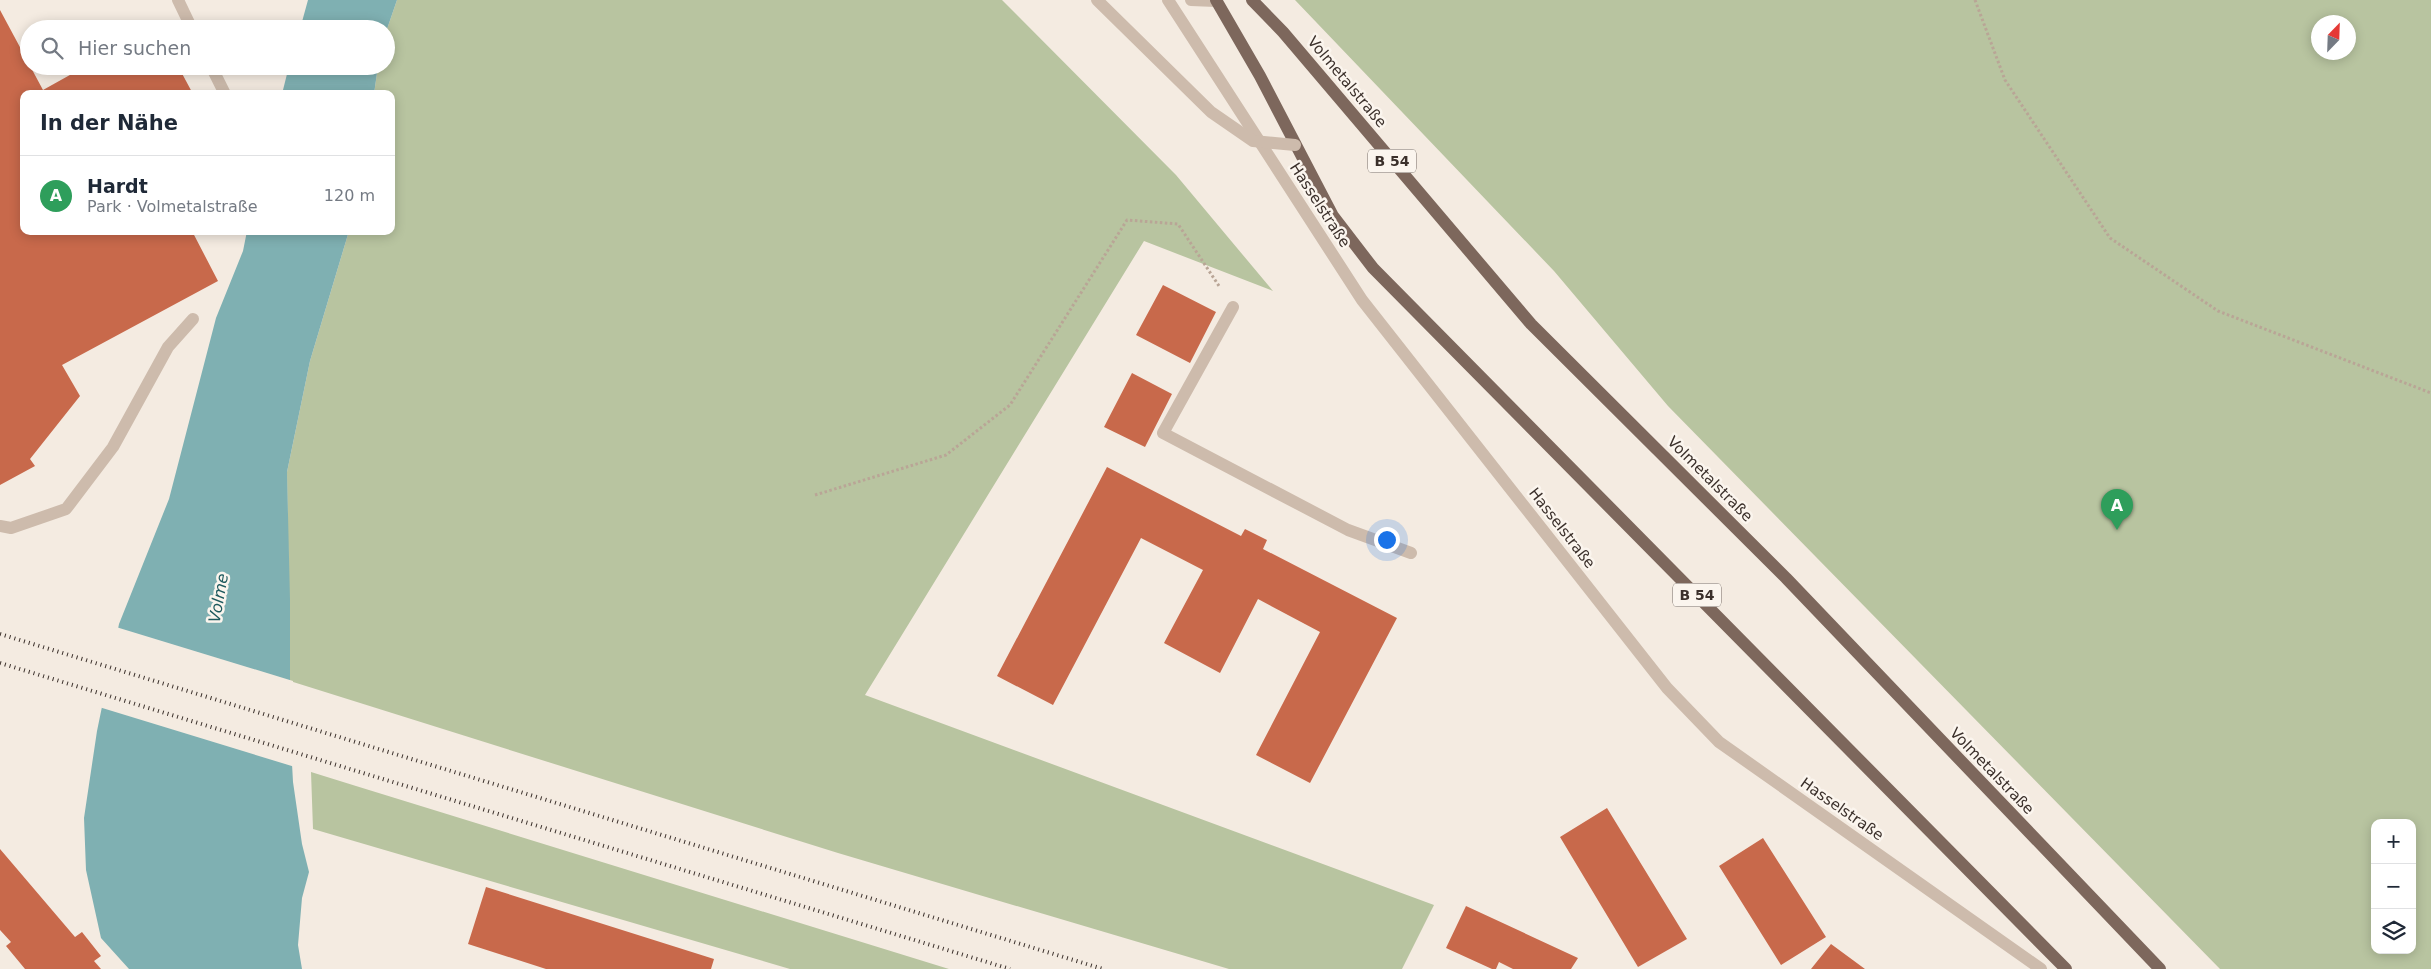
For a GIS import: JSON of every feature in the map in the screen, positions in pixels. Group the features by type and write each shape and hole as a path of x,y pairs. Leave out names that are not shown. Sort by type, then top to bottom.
{"main road":[{"name":"B 54","path":"1216,0 1260,76 1333,216 1374,268 2066,969"},
{"name":"Volmetalstraße","path":"1252,0 1283,32 1531,324 1786,578 2160,969"}],"lane":[{"path":"178,0 188,20"},
{"path":"1097,0 1211,112 1253,140 1295,146"},
{"name":"Hasselstraße","path":"1168,0 1362,300 1667,688 1719,742 2041,969"},
{"path":"1190,0 1216,0"},
{"path":"216,75 223,90"},
{"path":"1233,307 1163,433 1348,530 1411,553"},
{"path":"0,526 12,528 66,509 113,447 168,347 193,319"}],"path":[{"path":"1975,0 2004,80 2110,238 2218,310 2431,393"},
{"path":"815,495 946,455 1010,405 1127,220 1178,224 1221,289"}],"green space":[{"path":"397,0 1002,0 1176,175 1273,291 1144,241 865,695 1434,905 1402,969 1229,969 838,853 290,681 287,472 310,361 348,235 395,235 395,90 375,90 377,75 395,75 395,20 390,20"},
{"path":"1295,0 2431,0 2431,969 2220,969 1668,406 1554,271"},
{"path":"311,772 949,969 790,969 313,829"}],"water":[{"path":"308,0 397,0 390,20 302,20"},
{"path":"287,75 377,75 375,90 283,90"},
{"name":"Volme","path":"246,235 348,235 310,361 287,472 290,727 293,782 302,844 309,872 302,898 298,945 302,969 129,969 101,938 86,870 84,818 97,731 119,624 169,499 216,318 243,251"}],"pier":[{"path":"116,627 293,681 292,727 295,767 99,707"}],"building":[{"path":"0,10 20,47 20,75 35,75 43,90 20,90 20,235 194,235 218,281 62,365 80,396 30,459 35,466 0,485"},
{"path":"70,75 183,75 191,90 43,90"},
{"path":"1163,285 1216,312 1190,363 1136,335"},
{"path":"1132,373 1172,394 1145,447 1104,427"},
{"path":"1107,467 1241,536 1245,529 1267,540 1263,549 1397,618 1310,783 1256,755 1320,632 1258,599 1220,673 1164,643 1203,570 1141,538 1053,705 997,676"},
{"path":"1607,808 1687,939 1638,967 1560,837"},
{"path":"1763,838 1826,937 1781,965 1719,866"},
{"path":"0,849 75,937 82,932 101,956 94,961 101,969 25,969 6,946 11,942 0,930"},
{"path":"486,887 714,959 711,969 546,969 468,944"},
{"path":"1466,906 1578,958 1571,969 1513,969 1499,962 1496,969 1492,969 1446,948"},
{"path":"1831,944 1865,969 1811,969"}],"railway":[{"path":"0,634 1103,969"},
{"path":"0,663 1010,969"}],"place":[{"name":"Hardt","path":"2117,530"}]}
